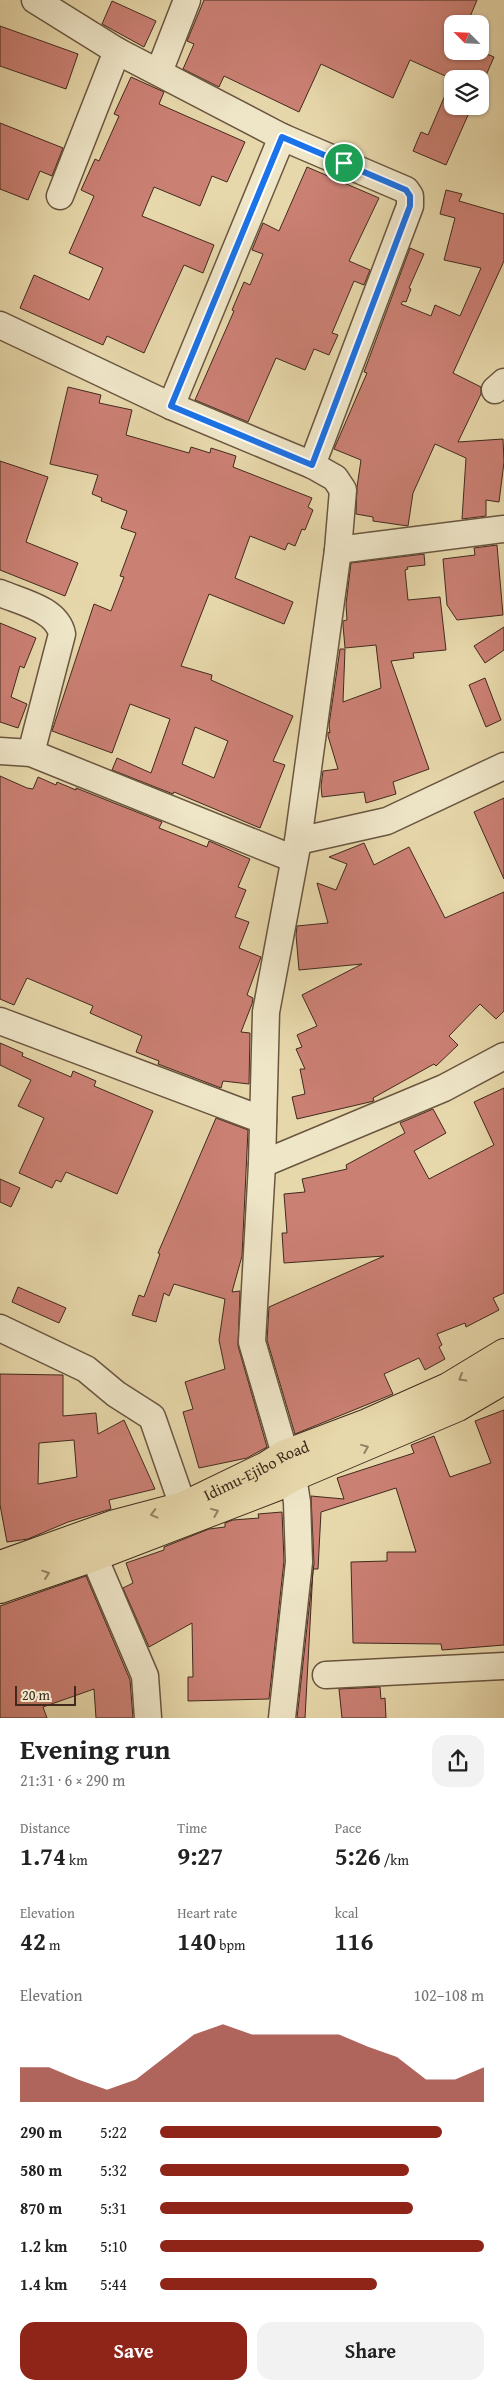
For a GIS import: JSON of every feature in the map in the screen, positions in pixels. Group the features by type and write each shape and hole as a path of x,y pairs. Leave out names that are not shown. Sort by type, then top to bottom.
{"main road":[{"name":"Idimu-Ejibo Road","path":"0,1589 192,1521 276,1487 289,1466 366,1423 448,1387 504,1353"},
{"name":"Idimu-Ejibo Road","path":"0,1565 116,1524 183,1506 266,1466 289,1466 458,1407 504,1380"}],"street":[{"path":"35,0 117,51 282,137 406,190 410,196 410,206 312,465"},
{"path":"158,72 188,0"},
{"path":"60,196 117,51"},
{"path":"171,406 282,137"},
{"path":"0,325 171,406 312,465 335,478 343,490 338,550 296,850 266,1012 262,1164 252,1342 289,1466 297,1502 299,1562 282,1718"},
{"path":"338,550 504,529"},
{"path":"0,593 52,616 60,624 62,634 31,753"},
{"path":"0,751 31,753 296,850 387,821 504,766"},
{"path":"0,1021 263,1120"},
{"path":"262,1164 444,1088 504,1056"},
{"path":"0,1328 86,1370 116,1394 152,1417 183,1506"},
{"path":"94,1557 145,1676 148,1718"},
{"path":"326,1675 504,1666"}],"building":[{"path":"204,0 477,0 471,15 444,15 444,60 489,60 489,55 494,57 488,70 444,70 444,75 410,60 393,98 321,64 299,112 224,76 219,87 183,69 194,44 187,41"},
{"path":"112,1 156,21 144,47 102,24"},
{"path":"0,26 78,54 66,89 0,66"},
{"path":"131,77 164,92 159,104 245,142 227,182 212,176 200,206 154,187 142,216 214,245 203,273 184,265 144,353 107,336 103,345 20,308 34,275 89,300 103,268 69,253 94,196 81,190 95,159 99,161 119,116 114,114"},
{"path":"444,98 444,115 468,115 446,165 413,151 421,132 428,135"},
{"path":"0,123 63,148 52,176 40,171 28,200 0,189"},
{"path":"307,167 379,198 349,261 370,270 364,285 354,281 332,333 338,335 329,355 314,349 305,370 276,358 248,422 195,400 234,311 232,310 244,282 250,285 263,254 252,250 263,223 279,231"},
{"path":"446,190 462,194 459,201 504,214 504,261 453,373 481,387 481,394 458,442 503,439 504,462 499,502 486,500 486,516 462,519 466,458 435,444 413,493 408,526 373,521 373,517 356,514 361,460 334,449 367,373 364,372 410,248 424,254 409,288 411,289 406,302 403,301 401,304 431,316 435,305 460,316 481,268 444,260 455,218 440,214"},
{"path":"68,387 101,395 99,403 132,410 126,435 189,453 191,447 210,453 211,448 236,456 233,467 312,498 308,507 313,510 305,530 302,529 295,546 288,543 285,550 250,536 235,578 293,602 284,624 209,594 181,666 212,675 211,680 293,716 273,761 285,765 260,828 174,792 173,794 112,770 117,758 151,773 170,719 130,704 112,753 52,731 94,604 111,611 124,577 120,576 136,533 121,528 127,511 101,501 102,498 92,494 98,475 50,464","holes":["195,727 228,741 214,778 182,764"]},
{"path":"0,461 48,477 26,542 78,563 65,596 0,570"},
{"path":"497,545 503,615 457,620 447,605 443,559 475,555 474,548"},
{"path":"424,554 425,565 407,567 408,569 405,570 408,600 440,597 446,650 413,653 414,658 391,661 429,769 393,782 396,794 366,803 364,792 322,797 323,771 338,769 328,732 330,733 329,725 340,649 345,649 343,702 381,688 376,645 345,648 343,621 347,620 346,604 351,563"},
{"path":"0,623 36,638 24,668 20,666 11,697 27,704 18,728 0,722"},
{"path":"504,627 504,650 485,663 474,646"},
{"path":"485,678 501,720 486,727 469,685"},
{"path":"0,776 33,789 38,777 56,785 57,782 76,790 76,788 162,822 159,828 207,847 209,841 250,859 238,887 246,890 235,917 249,922 239,948 261,957 247,995 253,998 241,1032 250,1033 249,1084 223,1081 221,1088 158,1064 159,1061 136,1052 142,1036 90,1013 93,1006 27,978 14,1005 0,999"},
{"path":"504,798 504,879 474,812"},
{"path":"364,843 374,865 409,847 445,918 504,892 504,1011 496,1019 480,1004 449,1036 458,1045 436,1066 434,1064 373,1098 374,1101 297,1119 292,1097 305,1094 300,1069 305,1069 296,1049 302,1047 297,1035 317,1026 302,995 362,964 299,970 297,926 328,923 317,883 336,890 347,864 329,857"},
{"path":"0,1043 23,1053 22,1056 71,1077 73,1071 96,1081 94,1086 153,1111 117,1194 66,1172 61,1182 56,1180 52,1188 19,1173 44,1118 18,1106 31,1080 0,1065"},
{"path":"504,1088 504,1293 493,1298 499,1310 466,1327 465,1323 437,1334 442,1345 439,1347 445,1359 425,1370 419,1358 384,1374 393,1394 295,1434 267,1340 269,1307 384,1256 284,1263 282,1233 287,1233 284,1194 305,1192 302,1179 347,1169 346,1165 405,1133 400,1123 433,1109 446,1133 414,1151 429,1179 494,1145 474,1102"},
{"path":"216,1118 248,1130 242,1256 232,1292 240,1291 238,1346 267,1447 247,1458 199,1468 183,1412 193,1409 185,1382 225,1369 219,1340 225,1299 174,1284 169,1296 164,1293 156,1322 132,1315 139,1295 144,1297 160,1254 158,1253"},
{"path":"0,1179 20,1188 11,1207 0,1202"},
{"path":"18,1287 66,1308 59,1323 12,1302"},
{"path":"0,1374 63,1375 63,1416 96,1413 98,1434 124,1420 155,1489 109,1500 111,1509 68,1522 28,1539 7,1542 0,1505","holes":["74,1440 77,1477 38,1484 39,1443"]},
{"path":"504,1410 504,1645 442,1650 441,1644 353,1643 351,1562 387,1561 387,1552 416,1552 396,1488 321,1512 318,1569 313,1569 311,1496 344,1499 337,1478 414,1453 411,1445 434,1436 450,1477 491,1463 475,1421"},
{"path":"282,1512 284,1561 269,1699 188,1701 188,1677 193,1677 192,1623 149,1647 123,1588 133,1583 126,1563 164,1550 164,1547 209,1529 225,1527 225,1523 233,1520 259,1518 258,1514"},
{"path":"313,1575 305,1718 297,1718"},
{"path":"86,1576 130,1680 133,1718 96,1718 94,1689 43,1707 47,1718 0,1718 0,1606"},
{"path":"380,1687 381,1699 385,1698 386,1718 342,1718 339,1689"}],"route":[{"path":"282,137 344,163 406,190 410,196 410,206 312,465 171,406 282,137"}]}
